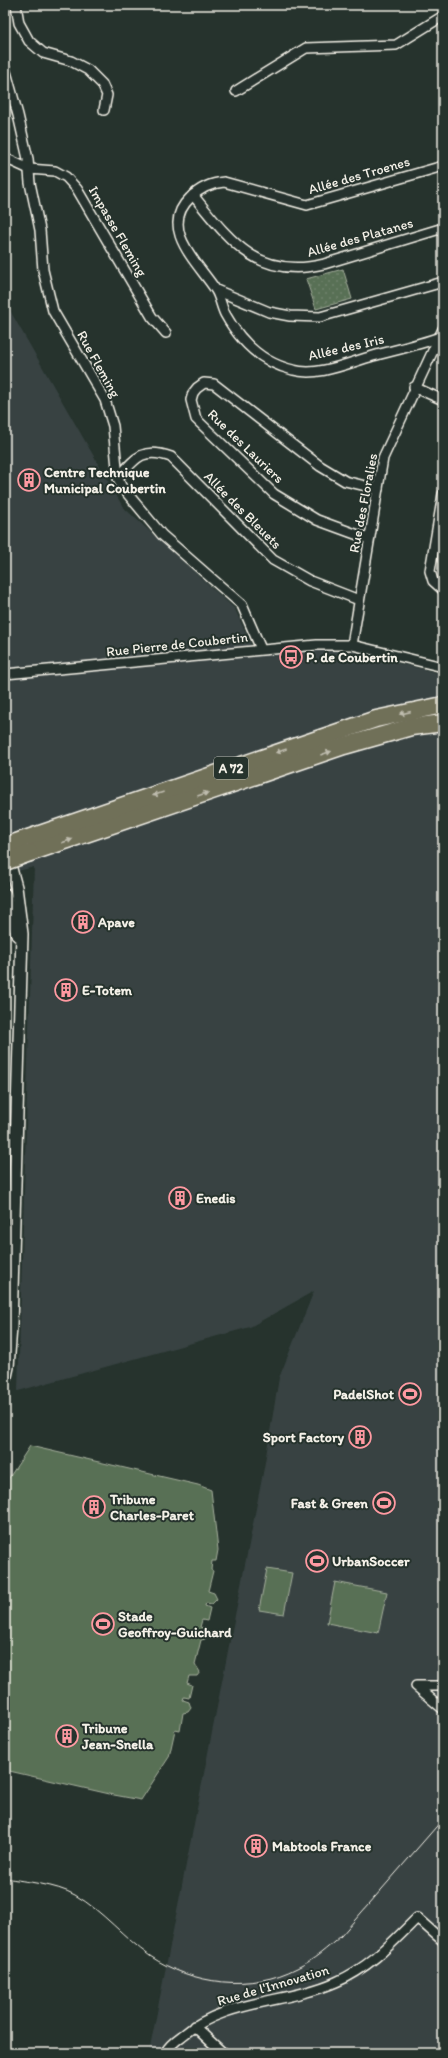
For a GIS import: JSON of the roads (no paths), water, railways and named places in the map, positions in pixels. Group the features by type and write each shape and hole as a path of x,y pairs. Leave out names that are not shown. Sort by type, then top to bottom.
{"highway":[{"name":"A 72","path":"5,862 26,847 356,726 404,712 443,705"},
{"name":"A 72","path":"5,846 26,847 344,746 411,727 443,723"}],"street":[{"path":"16,5 19,23 29,41 43,53 71,61 88,70 102,84 107,95 104,110"},
{"path":"236,91 306,48 396,45 443,16"},
{"name":"Rue Fleming","path":"5,68 18,115 29,169 40,230 43,270 53,311 105,400 110,414 116,443 118,478 121,486 162,535 242,605 261,650"},
{"path":"5,158 29,169"},
{"name":"Allée des Troenes","path":"193,195 212,183 224,182 307,204 443,166"},
{"name":"Impasse Fleming","path":"29,169 55,171 66,177 77,189 152,317 166,333"},
{"name":"Allée des Platanes","path":"193,195 212,219 243,250 262,262 289,266 306,268 324,264 443,228"},
{"name":"Allée des Iris","path":"193,195 182,206 178,216 177,225 184,244 198,267 216,290 224,312 238,336 256,352 279,366 294,371 310,372 323,370 441,333"},
{"path":"216,290 269,312 290,316 320,317 443,282"},
{"name":"Rue des Floralies","path":"352,645 383,458 414,387 441,333"},
{"name":"Rue des Lauriers","path":"370,539 317,520 274,494 196,419 191,400 193,393 204,383 214,384 320,466 345,481 378,489"},
{"path":"414,387 443,400"},
{"name":"Allée des Bleuets","path":"118,478 130,464 146,453 157,452 171,457 273,560 310,581 359,600"},
{"path":"443,494 430,571 433,581 443,590"},
{"name":"Rue Pierre de Coubertin","path":"5,674 317,645 352,645 443,667"},
{"path":"5,846 16,887 22,934 11,1327 8,1367 5,1381"},
{"path":"5,894 21,947"},
{"path":"443,1686 416,1686 443,1709"},
{"name":"Rue de l'Innovation","path":"169,2051 194,2026 226,2012 335,1982 365,1967 417,1918 443,1941"},
{"path":"194,2026 223,2053"}],"tram line":[{"path":"5,1878 59,1888 75,1895 95,1909 140,1949 167,1966 203,1979 222,1982 261,1980 279,1976 303,1965 320,1954 341,1936 443,1819"}],"place":[{"name":"Centre Technique Municipal Coubertin","path":"29,480"},
{"name":"P. de Coubertin","path":"291,657"},
{"name":"Apave","path":"83,922"},
{"name":"E-Totem","path":"66,990"},
{"name":"Enedis","path":"180,1198"},
{"name":"PadelShot","path":"410,1394"},
{"name":"Sport Factory","path":"360,1437"},
{"name":"Fast & Green","path":"384,1503"},
{"name":"Tribune Charles-Paret","path":"94,1507"},
{"name":"UrbanSoccer","path":"317,1561"},
{"name":"Stade Geoffroy-Guichard","path":"103,1624"},
{"name":"Tribune Jean-Snella","path":"67,1736"},
{"name":"Mabtools France","path":"256,1846"}]}
